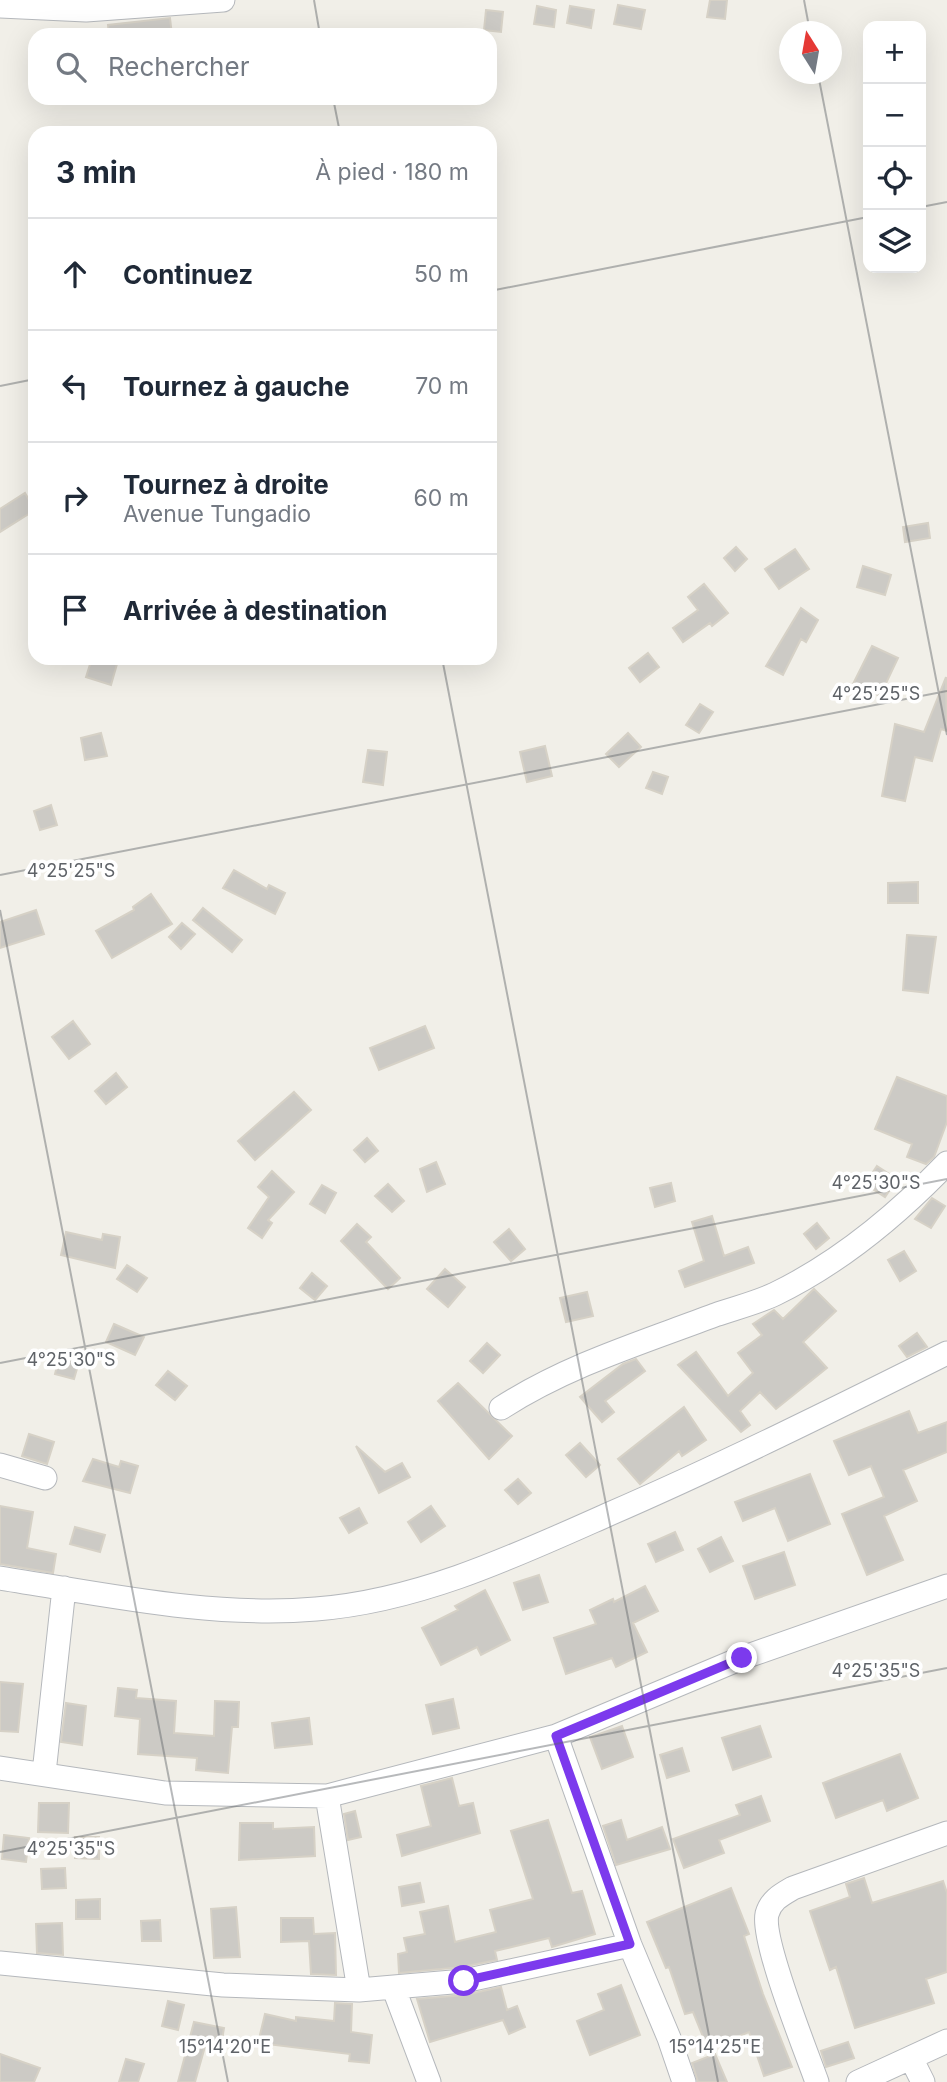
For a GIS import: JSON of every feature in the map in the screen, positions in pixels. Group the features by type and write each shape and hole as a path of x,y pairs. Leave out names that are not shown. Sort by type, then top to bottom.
{"street":[{"path":"0,6 86,10 223,0"},
{"path":"501,1408 538,1384 573,1367 774,1294 860,1242 910,1202 947,1163"},
{"path":"0,1578 227,1610 317,1609 395,1595 491,1567 691,1478 947,1353"},
{"path":"0,1465 45,1478"},
{"path":"0,1768 166,1793 327,1797 556,1736 742,1658 947,1586"},
{"path":"44,1773 64,1588"},
{"path":"556,1736 630,1944 684,2082"},
{"path":"327,1797 359,1990"},
{"path":"817,2082 772,1951 766,1917 772,1901 793,1888 947,1833"},
{"path":"0,1963 223,1985 394,1989 464,1981 630,1944"},
{"path":"394,1989 429,2082"},
{"path":"858,2082 947,2041"},
{"path":"911,2058 923,2082"}],"building":[{"path":"710,0 727,0 725,19 707,17"},
{"path":"618,5 645,10 641,29 614,24"},
{"path":"537,6 556,10 554,27 534,24"},
{"path":"570,6 594,10 591,28 567,23"},
{"path":"486,10 503,12 501,32 497,32 497,28 484,28"},
{"path":"170,18 171,28 108,28 108,25"},
{"path":"25,493 28,498 28,514 0,532 0,509"},
{"path":"928,523 930,538 905,542 903,527"},
{"path":"736,547 747,559 735,571 724,558"},
{"path":"795,549 809,569 779,589 765,569"},
{"path":"863,566 891,575 885,595 857,587"},
{"path":"704,584 728,613 712,626 710,623 683,642 673,628 698,610 688,597"},
{"path":"801,608 818,620 806,642 801,639 783,675 766,666"},
{"path":"872,646 898,658 880,696 853,684"},
{"path":"648,653 659,667 640,682 629,668"},
{"path":"90,665 117,665 111,685 86,677"},
{"path":"946,677 947,731 941,729 932,761 915,757 905,801 882,796 895,724 924,732"},
{"path":"700,704 713,712 699,733 686,725"},
{"path":"101,733 107,756 85,760 81,738"},
{"path":"628,733 641,747 619,767 606,754"},
{"path":"545,746 552,776 527,782 520,752"},
{"path":"368,750 387,752 383,785 363,782"},
{"path":"653,772 668,777 662,794 646,788"},
{"path":"51,805 57,825 40,830 34,811"},
{"path":"234,870 267,889 269,885 285,893 275,914 223,888"},
{"path":"918,882 918,903 888,903 888,883"},
{"path":"151,894 172,924 112,958 96,931 134,910 133,907"},
{"path":"203,908 242,940 232,952 193,920"},
{"path":"36,910 44,934 0,948 0,922"},
{"path":"182,923 195,934 181,949 169,937"},
{"path":"907,935 936,937 928,993 903,990"},
{"path":"73,1021 90,1044 69,1059 52,1037"},
{"path":"425,1026 434,1048 379,1070 370,1048"},
{"path":"116,1073 127,1087 106,1104 95,1091"},
{"path":"897,1077 947,1096 947,1122 934,1157 926,1164 907,1157 912,1144 875,1129"},
{"path":"294,1092 311,1110 255,1160 238,1141"},
{"path":"367,1138 378,1151 365,1162 354,1150"},
{"path":"436,1162 445,1184 427,1192 420,1169"},
{"path":"877,1166 897,1179 885,1197 865,1184"},
{"path":"272,1171 294,1192 268,1220 272,1223 262,1238 248,1228 269,1197 258,1187"},
{"path":"671,1183 675,1201 655,1207 650,1188"},
{"path":"388,1184 404,1201 392,1212 375,1196"},
{"path":"322,1185 336,1193 325,1213 310,1204"},
{"path":"932,1198 945,1206 931,1228 915,1219"},
{"path":"712,1216 724,1256 748,1247 754,1263 685,1287 679,1271 704,1261 692,1222"},
{"path":"817,1223 829,1238 816,1249 804,1234"},
{"path":"357,1224 371,1237 366,1242 400,1278 388,1289 341,1241"},
{"path":"509,1229 525,1249 511,1261 494,1242"},
{"path":"66,1232 102,1240 103,1234 120,1237 115,1268 61,1255"},
{"path":"904,1251 916,1271 900,1281 888,1260"},
{"path":"127,1265 147,1278 137,1292 117,1279"},
{"path":"445,1269 465,1287 448,1307 427,1289"},
{"path":"312,1273 327,1286 315,1300 300,1288"},
{"path":"814,1289 836,1311 803,1342 827,1368 776,1409 760,1392 740,1411 750,1425 741,1432 678,1365 696,1352 728,1396 753,1373 738,1353 762,1335 753,1324 774,1310 783,1319"},
{"path":"587,1292 593,1316 566,1322 560,1298"},
{"path":"114,1324 144,1337 135,1355 106,1342"},
{"path":"917,1333 927,1347 907,1357 899,1346"},
{"path":"487,1343 500,1355 483,1373 470,1361"},
{"path":"61,1350 81,1355 74,1379 55,1374"},
{"path":"636,1359 645,1371 605,1401 614,1412 602,1422 580,1397 623,1364"},
{"path":"168,1371 187,1386 175,1400 156,1385"},
{"path":"458,1383 512,1436 489,1459 438,1401"},
{"path":"684,1407 706,1440 682,1456 679,1451 640,1484 618,1459"},
{"path":"909,1411 918,1433 947,1422 947,1452 903,1470 917,1501 884,1516 903,1560 867,1575 842,1514 884,1497 871,1466 849,1475 834,1441"},
{"path":"29,1434 54,1442 47,1464 22,1456"},
{"path":"580,1443 600,1465 586,1477 566,1455"},
{"path":"356,1446 385,1472 402,1463 410,1477 379,1493"},
{"path":"93,1459 119,1467 121,1461 138,1466 130,1493 83,1481"},
{"path":"810,1474 830,1524 788,1541 775,1508 743,1521 735,1502"},
{"path":"518,1479 531,1493 518,1504 505,1490"},
{"path":"0,1506 33,1512 27,1548 56,1554 53,1573 0,1564"},
{"path":"431,1506 445,1526 421,1542 408,1522"},
{"path":"359,1508 367,1523 349,1533 340,1518"},
{"path":"75,1527 105,1535 100,1552 70,1544"},
{"path":"675,1532 683,1550 656,1562 648,1544"},
{"path":"721,1537 733,1561 710,1572 698,1549"},
{"path":"784,1552 795,1585 755,1599 743,1566"},
{"path":"539,1575 548,1602 523,1610 514,1583"},
{"path":"645,1586 658,1611 633,1623 647,1652 616,1667 612,1658 566,1674 554,1638 596,1624 590,1610 613,1599 614,1602"},
{"path":"485,1590 510,1640 481,1655 477,1647 441,1665 422,1628 458,1610 455,1606"},
{"path":"0,1682 23,1684 18,1732 0,1731"},
{"path":"118,1688 137,1690 136,1698 176,1701 174,1733 214,1736 215,1701 239,1702 238,1727 232,1727 228,1773 196,1770 197,1758 138,1754 140,1719 115,1716"},
{"path":"453,1699 459,1728 433,1734 426,1705"},
{"path":"66,1703 86,1706 82,1745 61,1742"},
{"path":"309,1718 312,1744 275,1748 272,1723"},
{"path":"622,1726 633,1757 602,1769 590,1737"},
{"path":"760,1726 771,1757 733,1770 722,1738"},
{"path":"682,1748 689,1771 667,1778 660,1755"},
{"path":"900,1754 918,1798 887,1811 883,1800 836,1818 823,1783"},
{"path":"452,1778 459,1806 473,1803 480,1833 402,1856 397,1835 431,1826 421,1786"},
{"path":"761,1796 770,1821 719,1840 724,1853 684,1868 673,1839 740,1815 736,1805"},
{"path":"39,1803 69,1803 68,1833 38,1832"},
{"path":"355,1811 361,1837 348,1840 344,1814"},
{"path":"548,1820 572,1893 582,1891 595,1934 552,1947 549,1938 495,1951 497,1960 462,1967 399,1973 398,1954 407,1952 404,1938 425,1934 420,1912 448,1906 455,1942 496,1932 490,1910 533,1899 511,1831"},
{"path":"621,1820 627,1840 662,1827 670,1849 616,1865 603,1826"},
{"path":"240,1823 273,1823 273,1829 314,1827 315,1856 239,1860"},
{"path":"4,1835 29,1838 26,1862 2,1859"},
{"path":"75,1837 99,1837 99,1859 75,1858"},
{"path":"65,1868 66,1888 42,1889 41,1869"},
{"path":"864,1878 872,1903 943,1881 947,1893 947,1972 926,1979 934,2003 855,2028 836,1967 830,1970 810,1911 850,1897 846,1884"},
{"path":"420,1883 424,1902 402,1906 399,1887"},
{"path":"731,1888 749,1934 744,1936 763,1994 792,2067 764,2076 749,2032 708,2049 693,2012 685,2014 669,1967 666,1968 647,1922"},
{"path":"100,1899 100,1919 76,1919 76,1900"},
{"path":"236,1907 240,1957 214,1958 211,1909"},
{"path":"281,1918 313,1918 314,1934 335,1933 336,1975 311,1974 309,1941 281,1942"},
{"path":"160,1920 161,1941 142,1941 141,1921"},
{"path":"62,1923 63,1955 37,1953 36,1924"},
{"path":"621,1985 640,2035 590,2055 577,2021 604,2010 598,1994"},
{"path":"501,1987 507,2010 517,2006 525,2027 509,2034 503,2020 430,2042 417,1999 465,1995"},
{"path":"168,2001 184,2005 178,2030 162,2026"},
{"path":"335,2003 352,2004 351,2032 372,2035 369,2063 349,2061 350,2054 258,2043 265,2014 296,2021 296,2017 334,2021"},
{"path":"194,2022 224,2028 221,2046 206,2043 195,2082 178,2082"},
{"path":"848,2042 854,2058 826,2067 821,2051"},
{"path":"0,2054 40,2068 34,2082 0,2082"},
{"path":"715,2054 727,2082 698,2082 692,2063"},
{"path":"126,2059 144,2064 138,2082 119,2082"}],"route":[{"path":"464,1981 630,1944 556,1736 742,1658"}]}
